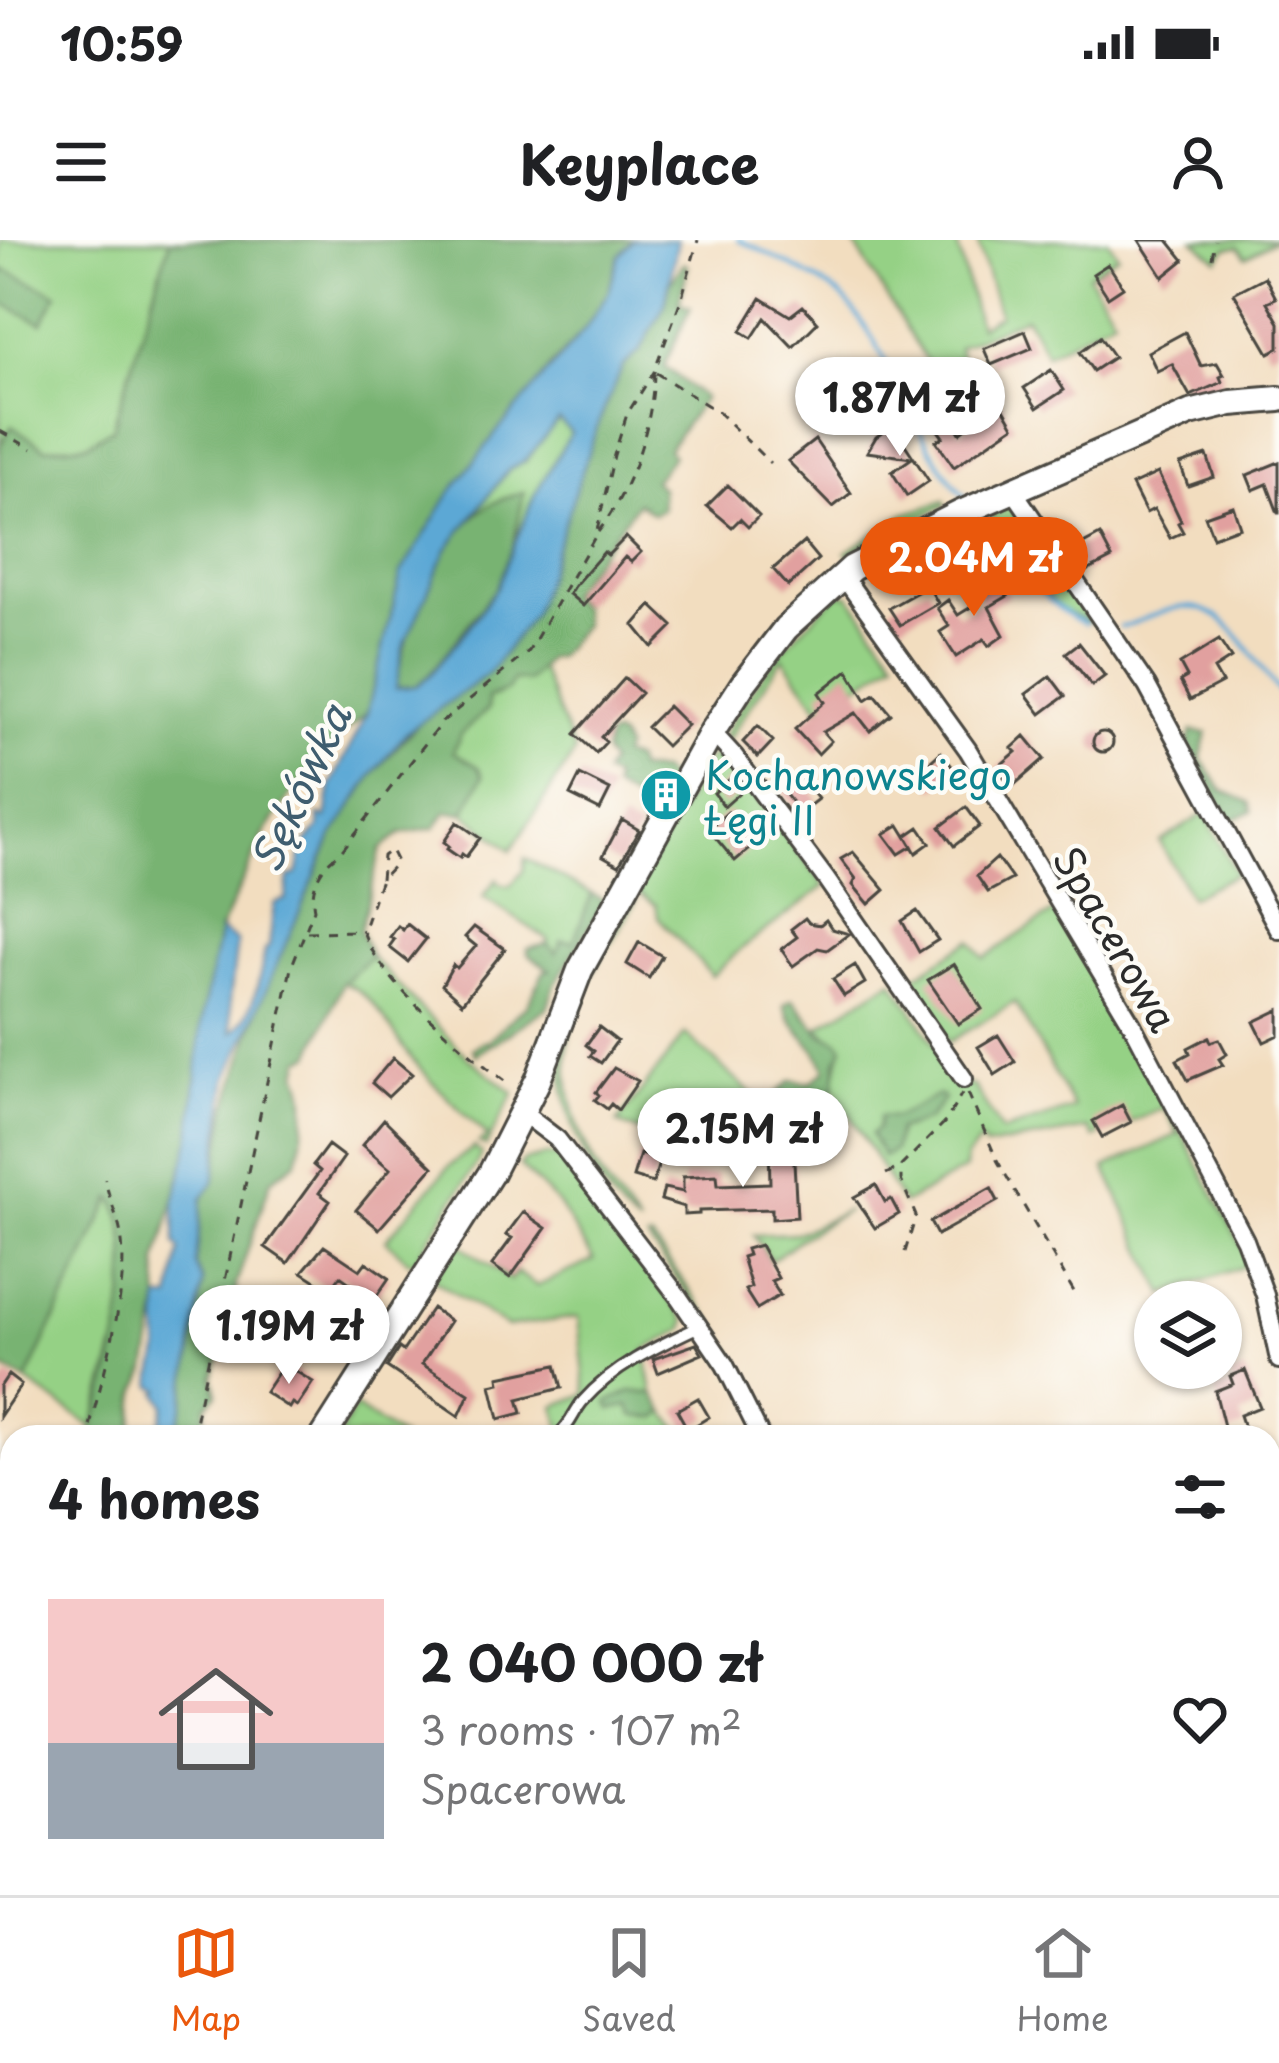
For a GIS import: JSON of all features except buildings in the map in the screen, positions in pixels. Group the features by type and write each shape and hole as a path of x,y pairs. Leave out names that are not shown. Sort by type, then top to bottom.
{"street":[{"path":"331,1425 491,1173 524,1113 580,970 712,733 786,628 844,576 871,559 1012,490 1190,413 1231,403 1279,400"},
{"path":"1012,490 1147,686 1279,930"},
{"name":"Spacerowa","path":"844,576 968,750 1132,1026 1245,1240 1265,1295 1279,1360"},
{"path":"712,733 826,879 964,1079"},
{"path":"524,1113 557,1138 698,1327 725,1365 755,1425"}],"lane":[{"path":"569,1425 583,1400 620,1370 652,1346 698,1327"}],"path":[{"path":"596,535 628,414 654,372 698,240"},
{"path":"1212,258 1215,240"},
{"path":"654,372 718,412 770,463"},
{"path":"194,1425 255,1126 291,968 314,909 319,876 327,860 340,853 442,722 529,651 613,513 643,438 654,372"},
{"path":"0,431 32,449"},
{"path":"381,879 363,931 378,963 468,1054 513,1087 524,1113"},
{"path":"305,932 363,931"},
{"path":"886,1174 901,1166 958,1106 964,1079"},
{"path":"964,1079 997,1160 1076,1294"},
{"path":"901,1166 916,1216 916,1229 905,1252"},
{"path":"90,1425 112,1346 123,1254 105,1179"}],"green space":[{"path":"0,240 170,240 113,428 87,444 45,448 12,426 0,445 0,302 42,323 4,270 0,278"},
{"path":"170,240 633,240 619,256 609,291 585,329 553,364 402,573 367,713 315,760 264,834 220,930 202,1016 192,1135 157,1263 160,1299 147,1370 137,1393 133,1425 93,1425 115,1353 125,1280 121,1218 112,1198 26,1381 3,1368 0,1371 0,445 12,426 45,448 87,444 113,428"},
{"path":"852,240 956,240 979,327 999,315 977,240 1108,240 1118,255 1088,275 1114,317 1046,354 1026,317 958,347 961,356 933,372"},
{"path":"1194,240 1275,240 1246,257 1238,247 1227,248 1218,260"},
{"path":"684,263 688,267 679,303 691,307 664,366 704,398 668,449 673,456 654,480 661,488 662,509 653,514 638,502 567,595 581,608 583,625 557,657 548,658 528,681 513,680 507,690 488,698 488,709 461,734 453,752 478,767 483,776 464,813 446,812 435,828 400,834 381,849 360,930 371,957 343,983 311,1055 301,1059 298,1073 305,1116 297,1161 271,1180 236,1285 234,1320 213,1377 217,1394 206,1406 204,1425 177,1425 203,1283 196,1265 202,1198 214,1183 227,1107 267,981 331,839 374,773 423,718 600,419 623,365 640,351 665,304 670,283"},
{"path":"5,270 57,294 42,323 0,302 0,278"},
{"path":"558,419 571,433 535,494 513,546 523,493 473,517 509,469 526,461"},
{"path":"524,493 513,546 497,587 430,674 416,686 395,688 421,599 451,542 496,502"},
{"path":"944,501 946,505 881,534 850,555 846,552 905,514"},
{"path":"1015,504 1092,623 1052,600 990,514"},
{"path":"839,594 849,595 896,659 822,711 783,658 727,741 724,734 762,676"},
{"path":"539,666 575,752 511,850 464,813 482,776 453,752 461,734 488,709 488,698 513,680 528,681"},
{"path":"1192,731 1207,733 1201,758 1222,790 1249,802 1252,811 1230,821 1188,744"},
{"path":"613,735 625,749 622,756 634,760 638,770 661,771 669,778 646,831 641,828 650,810 613,788 614,779 604,774 610,763 604,753"},
{"path":"710,757 728,760 825,886 712,976 658,917 656,905 635,891"},
{"path":"1205,813 1236,874 1190,897 1160,842"},
{"path":"525,858 592,894 573,943 556,953 547,944 549,940 483,897 497,879 510,886 523,871"},
{"path":"592,894 604,900 603,904 555,984 547,1008 476,1055 473,1049 488,1042 527,1006 544,971 550,970 528,954 528,949 547,944 556,953 562,940 573,942"},
{"path":"636,901 582,993 571,1028 568,1072 575,1116 591,1157 640,1227 615,1203 589,1163 563,1083 563,1052 579,994 628,903"},
{"path":"1058,909 1251,1264 1202,1281 1158,1281 1105,1168 1178,1134 1164,1108 1094,1138 1088,1129 985,1147 981,1141 966,1158 965,1169 903,1204 833,1087 842,1047 818,1027 893,980 960,1083 974,1086 1002,1132 1074,1108 1015,1002 949,1042 906,982 971,940 984,958"},
{"path":"371,957 467,1057 514,1093 486,1146 479,1143 487,1136 413,1060 374,1005 343,983"},
{"path":"793,999 821,1034 843,1047 836,1063 835,1086 829,1092 834,1102 821,1119 805,1114 797,1121 798,1139 718,1145 702,1123 701,1109 708,1104 723,1098 747,1103 754,1096 771,1106 773,1097 792,1080 810,1083 826,1070 787,1014 784,1005"},
{"path":"685,1034 754,1096 748,1104 736,1101 703,1127 717,1142 672,1145 617,1123"},
{"path":"939,1095 944,1099 928,1120 898,1130 894,1150 883,1157 871,1134 880,1116 895,1117"},
{"path":"474,1147 482,1154 477,1163 415,1261 409,1262 386,1240 449,1166"},
{"path":"547,1155 561,1157 572,1166 686,1321 684,1329 645,1350 654,1398 675,1425 560,1425 555,1406 586,1394 578,1317 507,1327 431,1278 460,1244 510,1280 517,1272 537,1286 594,1260 558,1204 520,1166"},
{"path":"112,1197 123,1218 127,1276 116,1343 94,1425 26,1381"},
{"path":"848,1210 771,1261 753,1235 797,1233"},
{"path":"652,1239 721,1332 771,1425 718,1335 648,1240"},
{"path":"631,1391 653,1394 662,1414 657,1418 633,1416 630,1406 611,1409 608,1402"},
{"path":"355,1407 383,1425 345,1425"}],"water":[{"path":"633,240 678,240 665,304 640,351 623,366 600,419 534,613 489,673 407,732 331,839 227,1080 214,1183 202,1198 196,1265 203,1282 183,1408 177,1425 157,1425 165,1405 158,1393 161,1390 153,1386 159,1305 160,1299 171,1299 180,1250 175,1244 175,1201 191,1135 202,1016 220,930 237,942 230,1000 232,1032 255,995 269,946 274,904 286,899 289,877 297,874 303,846 319,828 319,814 326,818 331,785 367,713 401,573 449,495 585,329 609,291 619,256","holes":["559,420 571,433 535,494 497,587 474,620 430,675 416,686 396,688 403,648 447,549 509,469 525,461"]}],"waterway":[{"path":"738,240 844,299 877,345 932,452 967,499"},
{"path":"984,517 1040,591 1085,624"},
{"path":"1121,627 1176,608 1200,609 1228,625 1279,692"}],"place":[{"name":"Kochanowskiego Łęgi II","path":"666,795"}],"water label":[{"name":"Sękówka","path":"299,787"}]}
